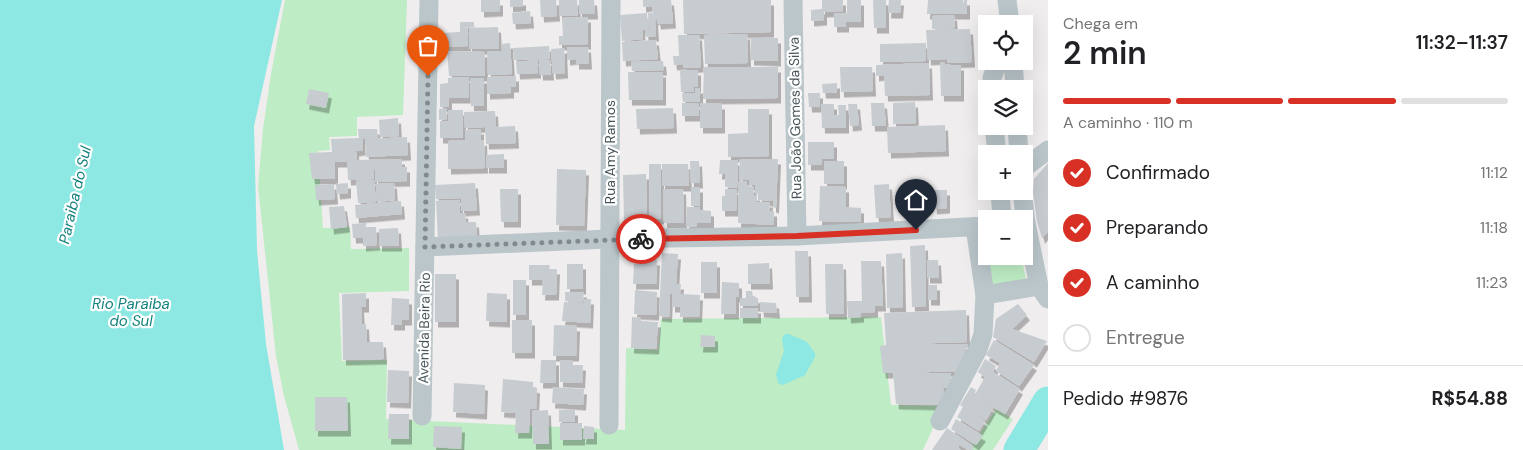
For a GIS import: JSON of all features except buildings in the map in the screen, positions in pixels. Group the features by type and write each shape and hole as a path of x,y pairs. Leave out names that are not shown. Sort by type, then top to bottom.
{"street":[{"name":"Avenida Beira Rio","path":"422,416 429,0"},
{"name":"Rua Amy Ramos","path":"609,425 611,0"},
{"name":"Rua João Gomes da Silva","path":"793,0 797,236"},
{"path":"1007,0 1009,15"},
{"path":"1033,161 1048,150"},
{"path":"425,247 609,239 797,236 978,226"},
{"path":"985,296 1044,293 1033,253"},
{"path":"940,420 981,342 985,296 983,265"}],"green space":[{"path":"285,0 407,0 403,115 357,117 357,136 329,137 330,150 318,151 323,228 350,227 351,249 409,248 409,291 339,293 342,361 387,360 386,419 625,430 626,348 658,350 661,319 881,317 891,405 943,406 923,450 299,450 284,396 276,356 258,186 263,129"},
{"path":"987,265 1023,265 1026,279 988,286"},
{"path":"996,409 1013,419 993,450 969,450"}],"water":[{"name":"Rio Paraiba do Sul","path":"0,0 282,0 254,126 257,251 266,344 284,450 0,450"},
{"path":"785,334 807,342 815,353 815,357 805,375 783,385 778,383 776,374 784,351 782,338"}],"waterway":[{"path":"1019,450 1048,402"}],"way so far":[{"path":"428,76 425,247 641,239"}],"route":[{"path":"641,239 797,236 916,230"}],"water label":[{"name":"Paraiba do Sul","path":"75,195"}]}
